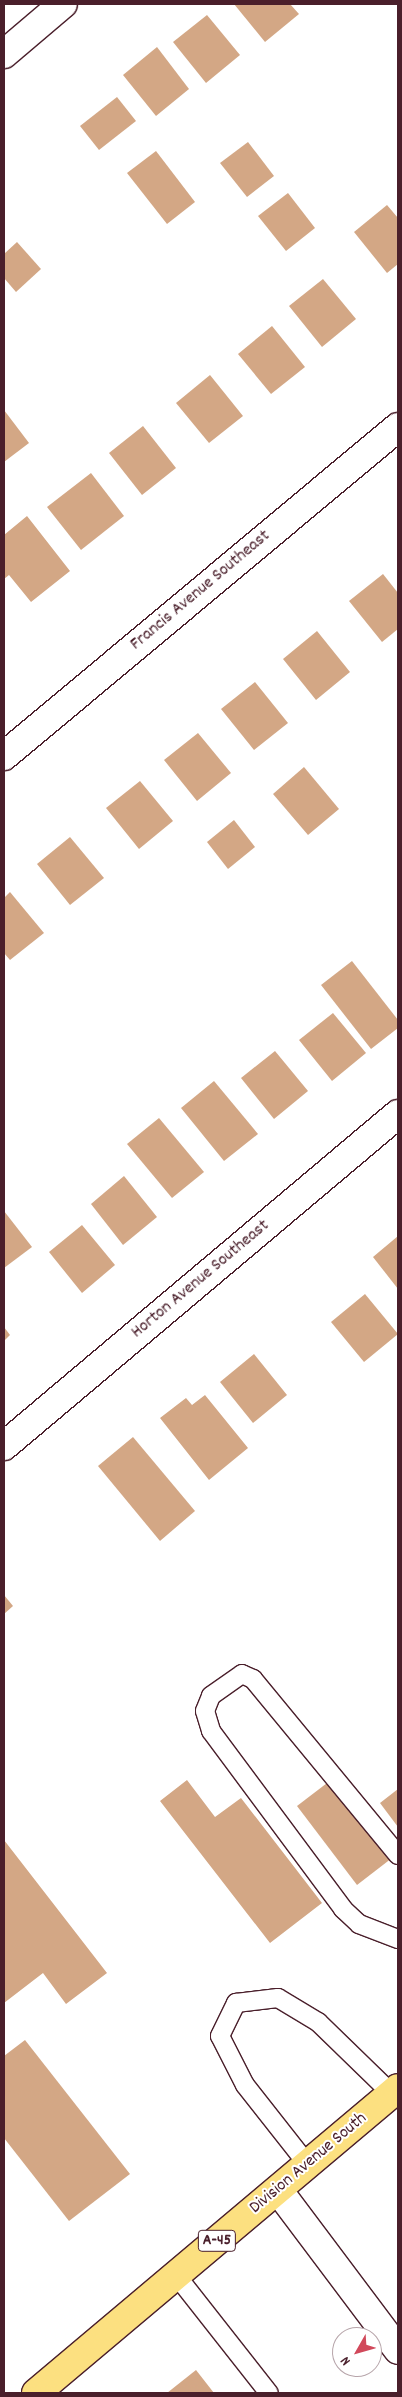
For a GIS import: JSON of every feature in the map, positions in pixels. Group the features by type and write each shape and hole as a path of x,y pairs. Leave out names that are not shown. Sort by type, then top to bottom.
{"main road":[{"name":"Division Avenue South","path":"36,2393 395,2091"}],"street":[{"path":"4,54 63,4"},
{"name":"Francis Avenue Southeast","path":"4,756 398,426"},
{"name":"Horton Avenue Southeast","path":"4,1446 398,1114"},
{"path":"278,2190 398,2350"}],"lane":[{"path":"398,1855 253,1678 242,1674 211,1696 205,1711 211,1731 343,1909 359,1924 398,1939"},
{"path":"308,2165 246,2085 220,2036 236,2003 278,1998 318,2022 395,2091"},
{"path":"176,2275 269,2393"}],"building":[{"path":"234,4 290,4 299,14 265,42"},
{"path":"207,15 240,55 206,83 173,42"},
{"path":"157,47 189,89 156,116 123,75"},
{"path":"117,97 136,121 99,150 80,126"},
{"path":"248,142 274,176 247,197 220,163"},
{"path":"156,151 195,202 167,224 127,173"},
{"path":"288,193 315,228 286,251 258,216"},
{"path":"387,205 398,218 398,264 387,273 354,232"},
{"path":"17,242 41,269 16,292 4,278 4,254"},
{"path":"323,279 356,319 322,347 289,306"},
{"path":"272,326 305,367 271,394 238,354"},
{"path":"210,375 243,416 209,443 176,403"},
{"path":"4,410 29,443 4,462"},
{"path":"143,426 176,468 142,495 109,453"},
{"path":"91,473 124,516 81,550 47,507"},
{"path":"27,516 70,571 31,602 9,575 4,579 4,535"},
{"path":"383,574 398,593 398,629 382,642 349,601"},
{"path":"317,631 350,672 316,700 283,659"},
{"path":"255,682 288,723 254,750 221,709"},
{"path":"198,733 231,773 197,801 164,760"},
{"path":"304,767 339,809 308,835 273,794"},
{"path":"140,781 173,821 139,849 106,808"},
{"path":"234,820 255,847 228,869 207,842"},
{"path":"70,837 104,878 70,905 37,864"},
{"path":"10,892 44,933 10,960 4,953 4,898"},
{"path":"352,961 398,1020 398,1028 371,1049 321,985"},
{"path":"333,1013 366,1053 332,1081 299,1040"},
{"path":"275,1051 308,1091 274,1119 241,1078"},
{"path":"214,1081 258,1134 224,1161 181,1108"},
{"path":"159,1118 204,1172 172,1198 127,1144"},
{"path":"124,1176 157,1217 123,1245 91,1204"},
{"path":"4,1211 32,1247 4,1268"},
{"path":"82,1225 115,1265 82,1293 49,1252"},
{"path":"398,1236 398,1289 373,1257"},
{"path":"365,1294 398,1334 364,1362 331,1322"},
{"path":"4,1327 10,1335 4,1341"},
{"path":"254,1354 287,1395 253,1423 220,1382"},
{"path":"205,1395 248,1448 209,1480 160,1418 186,1398 192,1405"},
{"path":"133,1437 195,1511 160,1541 98,1466"},
{"path":"4,1595 13,1606 4,1614"},
{"path":"187,1780 215,1817 241,1798 322,1903 270,1943 160,1801"},
{"path":"331,1780 392,1858 357,1885 297,1806"},
{"path":"398,1789 398,1827 380,1803"},
{"path":"4,1840 107,1973 66,2004 43,1973 4,2003"},
{"path":"25,2040 130,2174 69,2221 4,2138 4,2056"},
{"path":"196,2370 214,2393 167,2393"}]}
